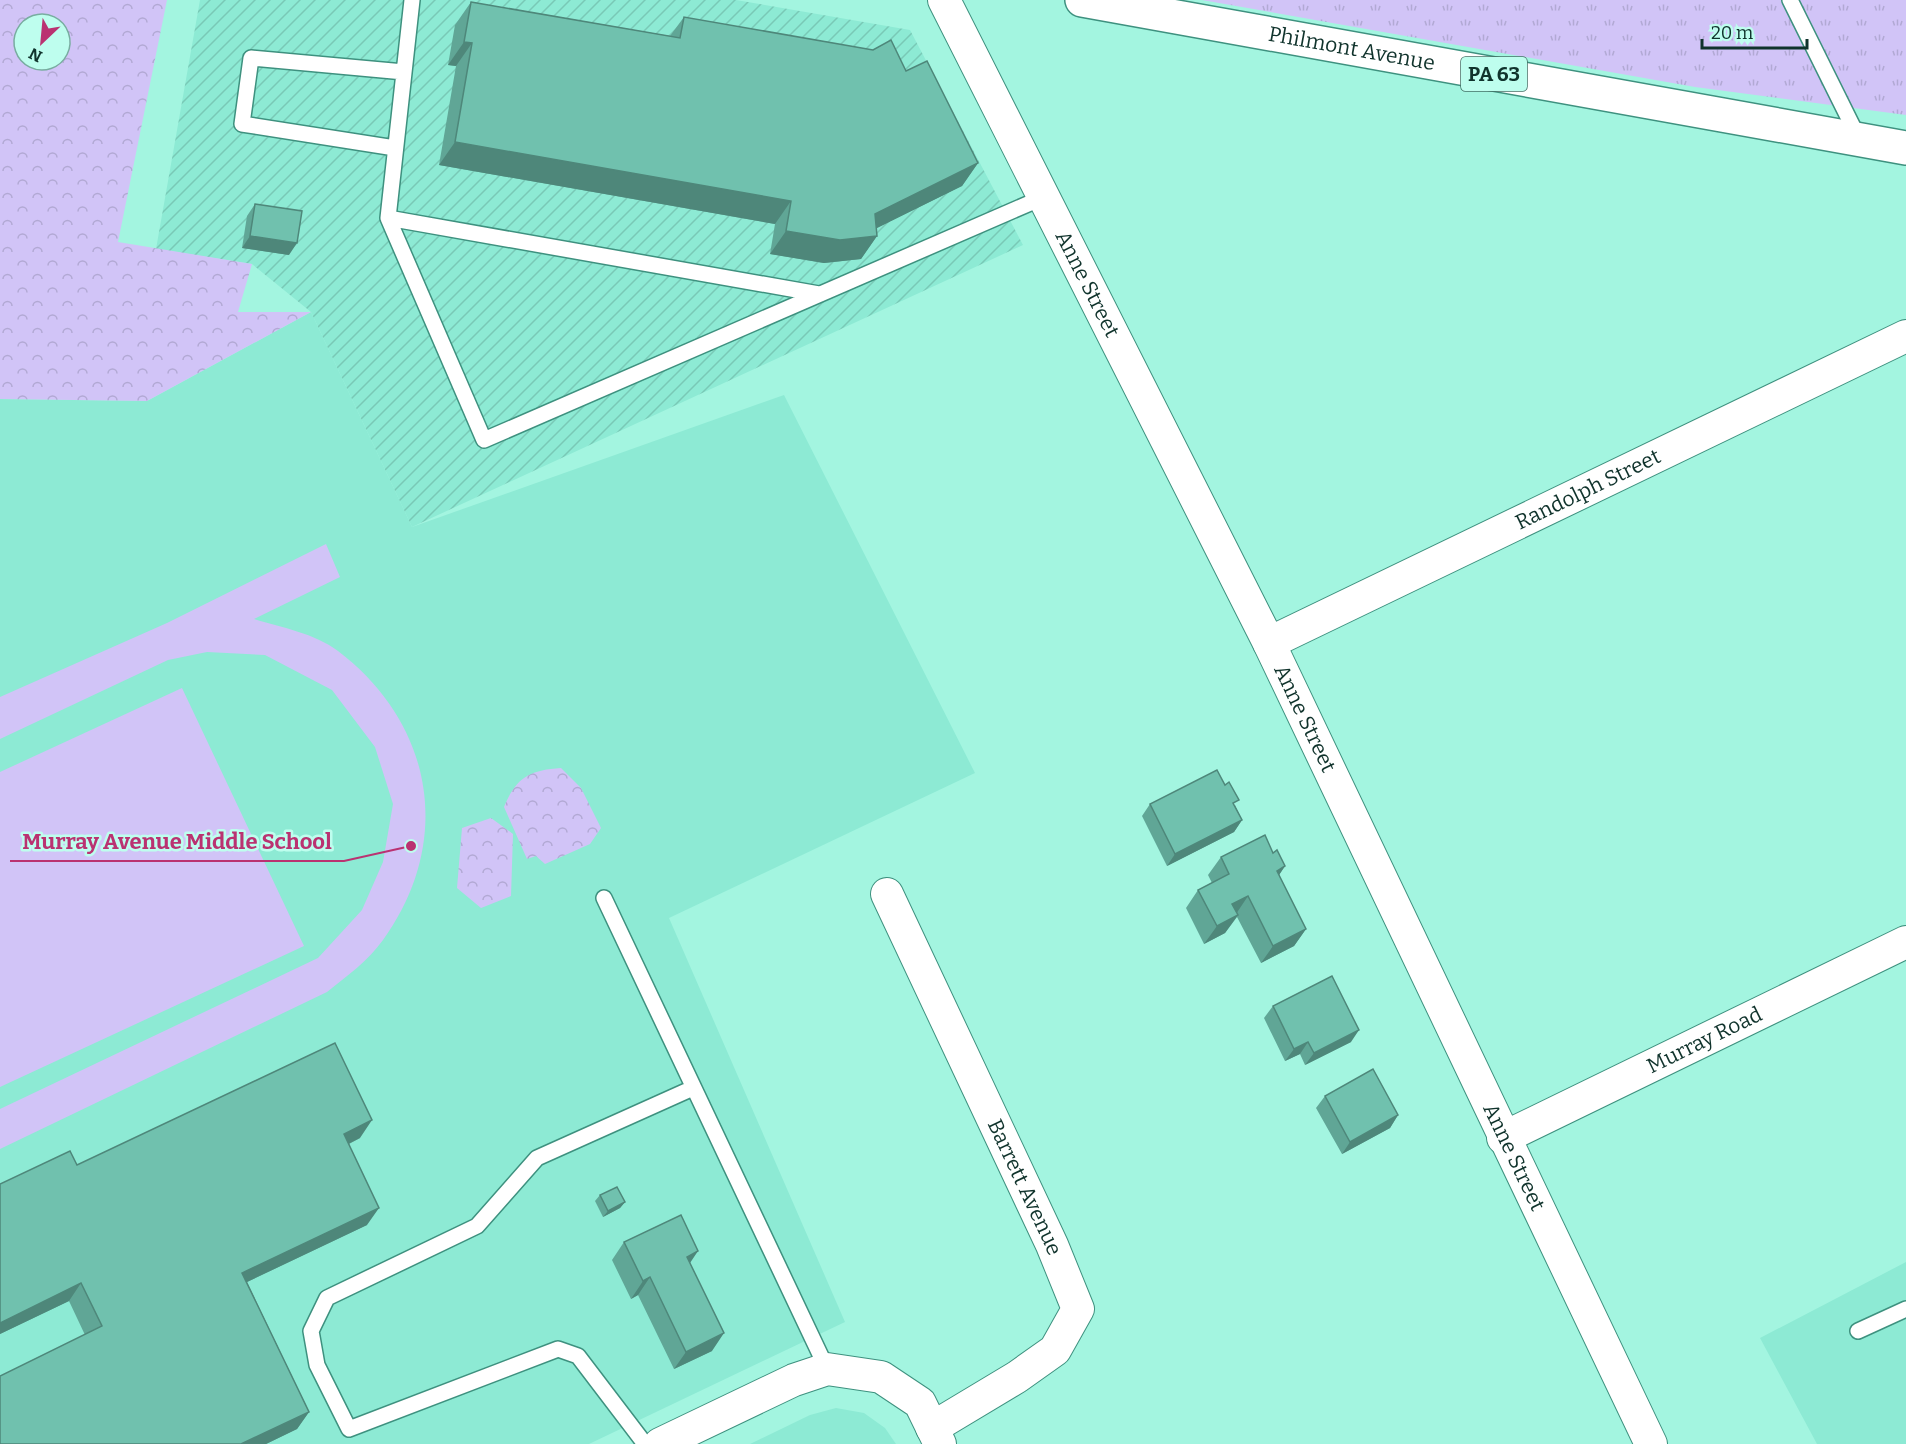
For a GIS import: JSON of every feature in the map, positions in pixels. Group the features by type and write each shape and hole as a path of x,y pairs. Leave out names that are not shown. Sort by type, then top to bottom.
{"main road":[{"name":"Philmont Avenue","path":"1082,0 1906,148"}],"street":[{"name":"Anne Street","path":"944,0 1269,643 1503,1138 1651,1444"},
{"name":"Randolph Street","path":"1269,643 1906,336"},
{"name":"Barrett Avenue","path":"887,894 1052,1245 1078,1309 1055,1350 936,1436"},
{"name":"Murray Road","path":"1503,1138 1906,942"},
{"path":"660,1444 794,1380 827,1369 881,1377 920,1403 936,1436"}],"lane":[{"path":"412,0 388,218 484,440 1044,197"},
{"path":"1790,0 1859,139"},
{"path":"395,148 242,124 251,58 404,72"},
{"path":"388,218 820,294"},
{"path":"604,898 827,1369"},
{"path":"645,1444 578,1356 558,1349 349,1429 317,1365 311,1331 327,1298 477,1226 537,1158 693,1088"},
{"path":"1858,1331 1906,1309"}],"shaded area":[{"path":"200,0 736,0 910,30 1023,245 412,527 311,312 252,264 156,249"},
{"path":"311,312 412,527 784,395 975,773 669,918 845,1322 589,1444 0,1444 0,399 147,401"},
{"path":"1906,1262 1906,1444 1817,1444 1760,1338"},
{"path":"836,1408 864,1413 885,1428 896,1444 750,1444 810,1415"}],"green space":[{"path":"0,0 167,0 118,242 252,264 238,312 311,312 147,401 0,399"},
{"path":"1202,0 1906,0 1906,115 1695,87"},
{"path":"326,544 340,577 254,619 309,635 329,645 370,680 396,713 413,749 423,786 425,825 419,864 405,902 383,940 371,955 327,992 0,1149 0,1109 318,958 362,910 383,862 393,804 375,747 332,690 265,655 207,652 168,660 0,739 0,697 167,623"},
{"path":"182,688 304,946 0,1087 0,772"},
{"path":"561,768 581,788 601,828 590,844 545,864 536,856 527,859 504,807 513,789 525,777 540,771"},
{"path":"491,818 513,834 511,896 481,908 457,888 462,828"}],"building":[{"path":"471,2 680,38 684,17 873,50 891,40 906,71 927,61 978,163 875,214 877,236 840,240 786,231 791,201 455,142 472,43 464,42"},
{"path":"255,204 302,211 297,243 250,236"},
{"path":"1217,770 1225,785 1229,782 1239,800 1233,803 1242,820 1175,854 1150,804"},
{"path":"1265,835 1273,853 1277,850 1285,866 1277,871 1306,929 1273,946 1248,896 1232,904 1238,915 1217,926 1198,890 1229,874 1221,857"},
{"path":"1332,976 1359,1030 1314,1053 1308,1042 1294,1049 1273,1006"},
{"path":"335,1043 372,1120 344,1134 379,1208 242,1273 309,1412 241,1444 0,1444 0,1376 102,1326 81,1283 0,1323 0,1184 70,1151 77,1165"},
{"path":"1373,1069 1398,1115 1350,1142 1325,1096"},
{"path":"617,1187 625,1202 608,1211 600,1195"},
{"path":"681,1215 698,1251 687,1257 724,1333 686,1352 650,1277 643,1281 624,1242"}],"place":[{"name":"Murray Avenue Middle School","path":"411,846"}]}
